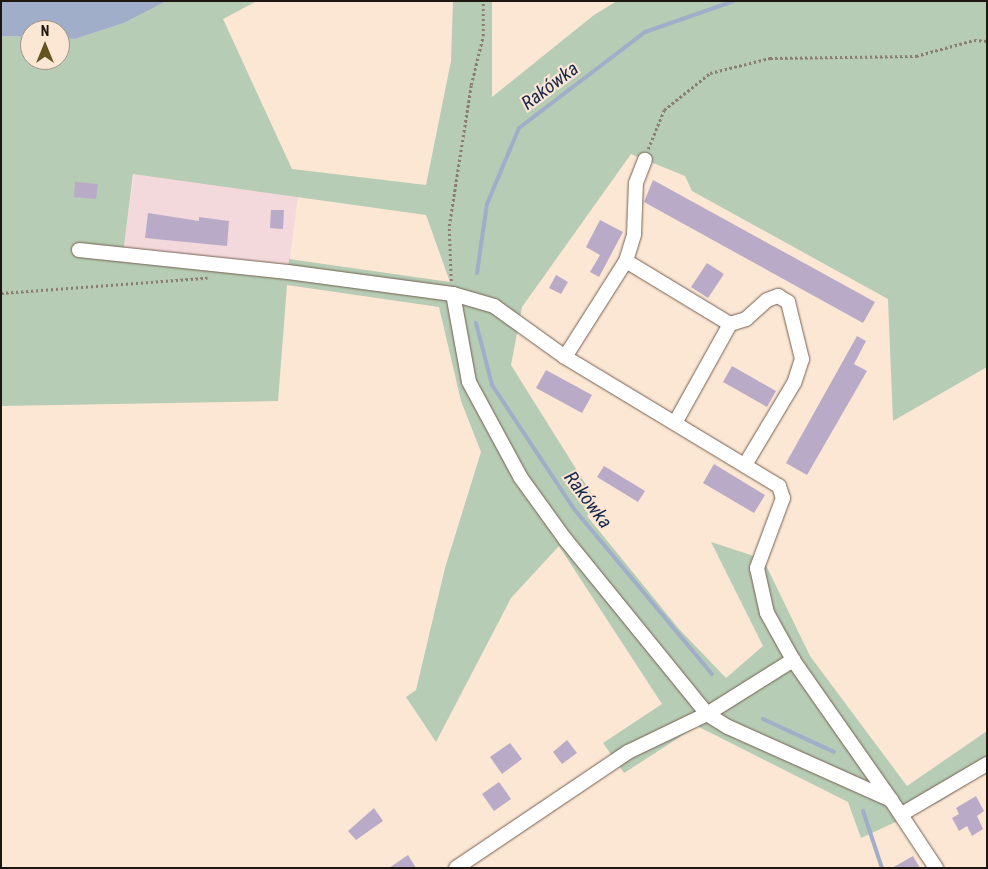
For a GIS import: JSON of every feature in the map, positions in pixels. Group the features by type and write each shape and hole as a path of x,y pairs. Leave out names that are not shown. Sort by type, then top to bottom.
{"street":[{"path":"565,357 626,261 634,234 636,183 645,160"},
{"path":"79,250 288,272 453,294 494,306 565,357 779,486 783,498 756,568 766,614 793,660 890,800 902,814 936,868"},
{"path":"626,261 730,324 746,320 766,300 778,296 788,302 794,316 802,359 794,383 744,465"},
{"path":"453,294 469,382 521,478 565,539 707,714 728,727 890,800"},
{"path":"675,423 730,324"},
{"path":"456,868 628,752 707,714 793,660"},
{"path":"902,814 987,764"}],"path":[{"path":"453,294 449,226 470,84 483,36 483,1"},
{"path":"645,160 664,110 710,73 770,58 916,56 974,40 987,41"},
{"path":"1,293 209,278"}],"shaded area":[{"path":"134,174 298,196 288,272 123,255"}],"green space":[{"path":"167,1 257,1 223,19 292,169 426,185 451,61 453,1 492,1 492,97 594,15 617,1 987,1 987,367 893,421 888,299 692,191 685,176 631,154 522,307 511,365 598,504 587,516 679,629 726,678 763,646 711,542 763,559 810,656 907,786 987,731 987,771 939,802 861,838 848,802 697,726 624,773 603,743 662,704 559,546 511,598 436,742 406,697 416,690 445,568 481,452 461,401 439,307 287,285 278,401 1,406 1,36 20,37 20,70 70,70 70,39 75,39 124,23","holes":["133,174 426,215 450,282 289,259 288,272 123,254"]}],"water":[{"path":"1,1 167,1 124,23 75,39 70,39 70,20 20,20 20,37 1,36"}],"building":[{"path":"653,180 875,302 863,323 644,202"},
{"path":"75,182 98,184 96,199 74,197"},
{"path":"271,210 284,210 283,229 270,228"},
{"path":"148,213 199,221 199,217 229,221 227,246 145,238"},
{"path":"600,220 623,232 599,277 590,272 600,255 586,247"},
{"path":"707,263 724,274 708,298 691,287"},
{"path":"556,275 568,282 561,294 549,288"},
{"path":"857,336 866,341 854,364 867,371 807,475 786,463"},
{"path":"732,366 776,391 767,407 723,382"},
{"path":"546,370 592,395 582,413 536,388"},
{"path":"714,464 765,495 754,513 703,483"},
{"path":"604,466 645,491 638,502 597,477"},
{"path":"567,740 577,753 562,764 553,752"},
{"path":"510,743 522,759 502,774 490,757"},
{"path":"499,782 511,799 494,811 482,794"},
{"path":"976,796 984,811 977,816 983,829 972,836 967,826 959,831 952,818 959,814 956,808"},
{"path":"374,808 383,821 356,840 348,831"},
{"path":"408,855 416,868 389,868"},
{"path":"913,856 920,868 892,868"}],"waterway":[{"name":"Rakówka","path":"477,273 487,204 519,128 645,32 734,1"},
{"name":"Rakówka","path":"476,323 492,385 574,509 712,674"},
{"name":"Rakówka","path":"763,719 834,752"},
{"name":"Rakówka","path":"863,811 882,868"}]}
